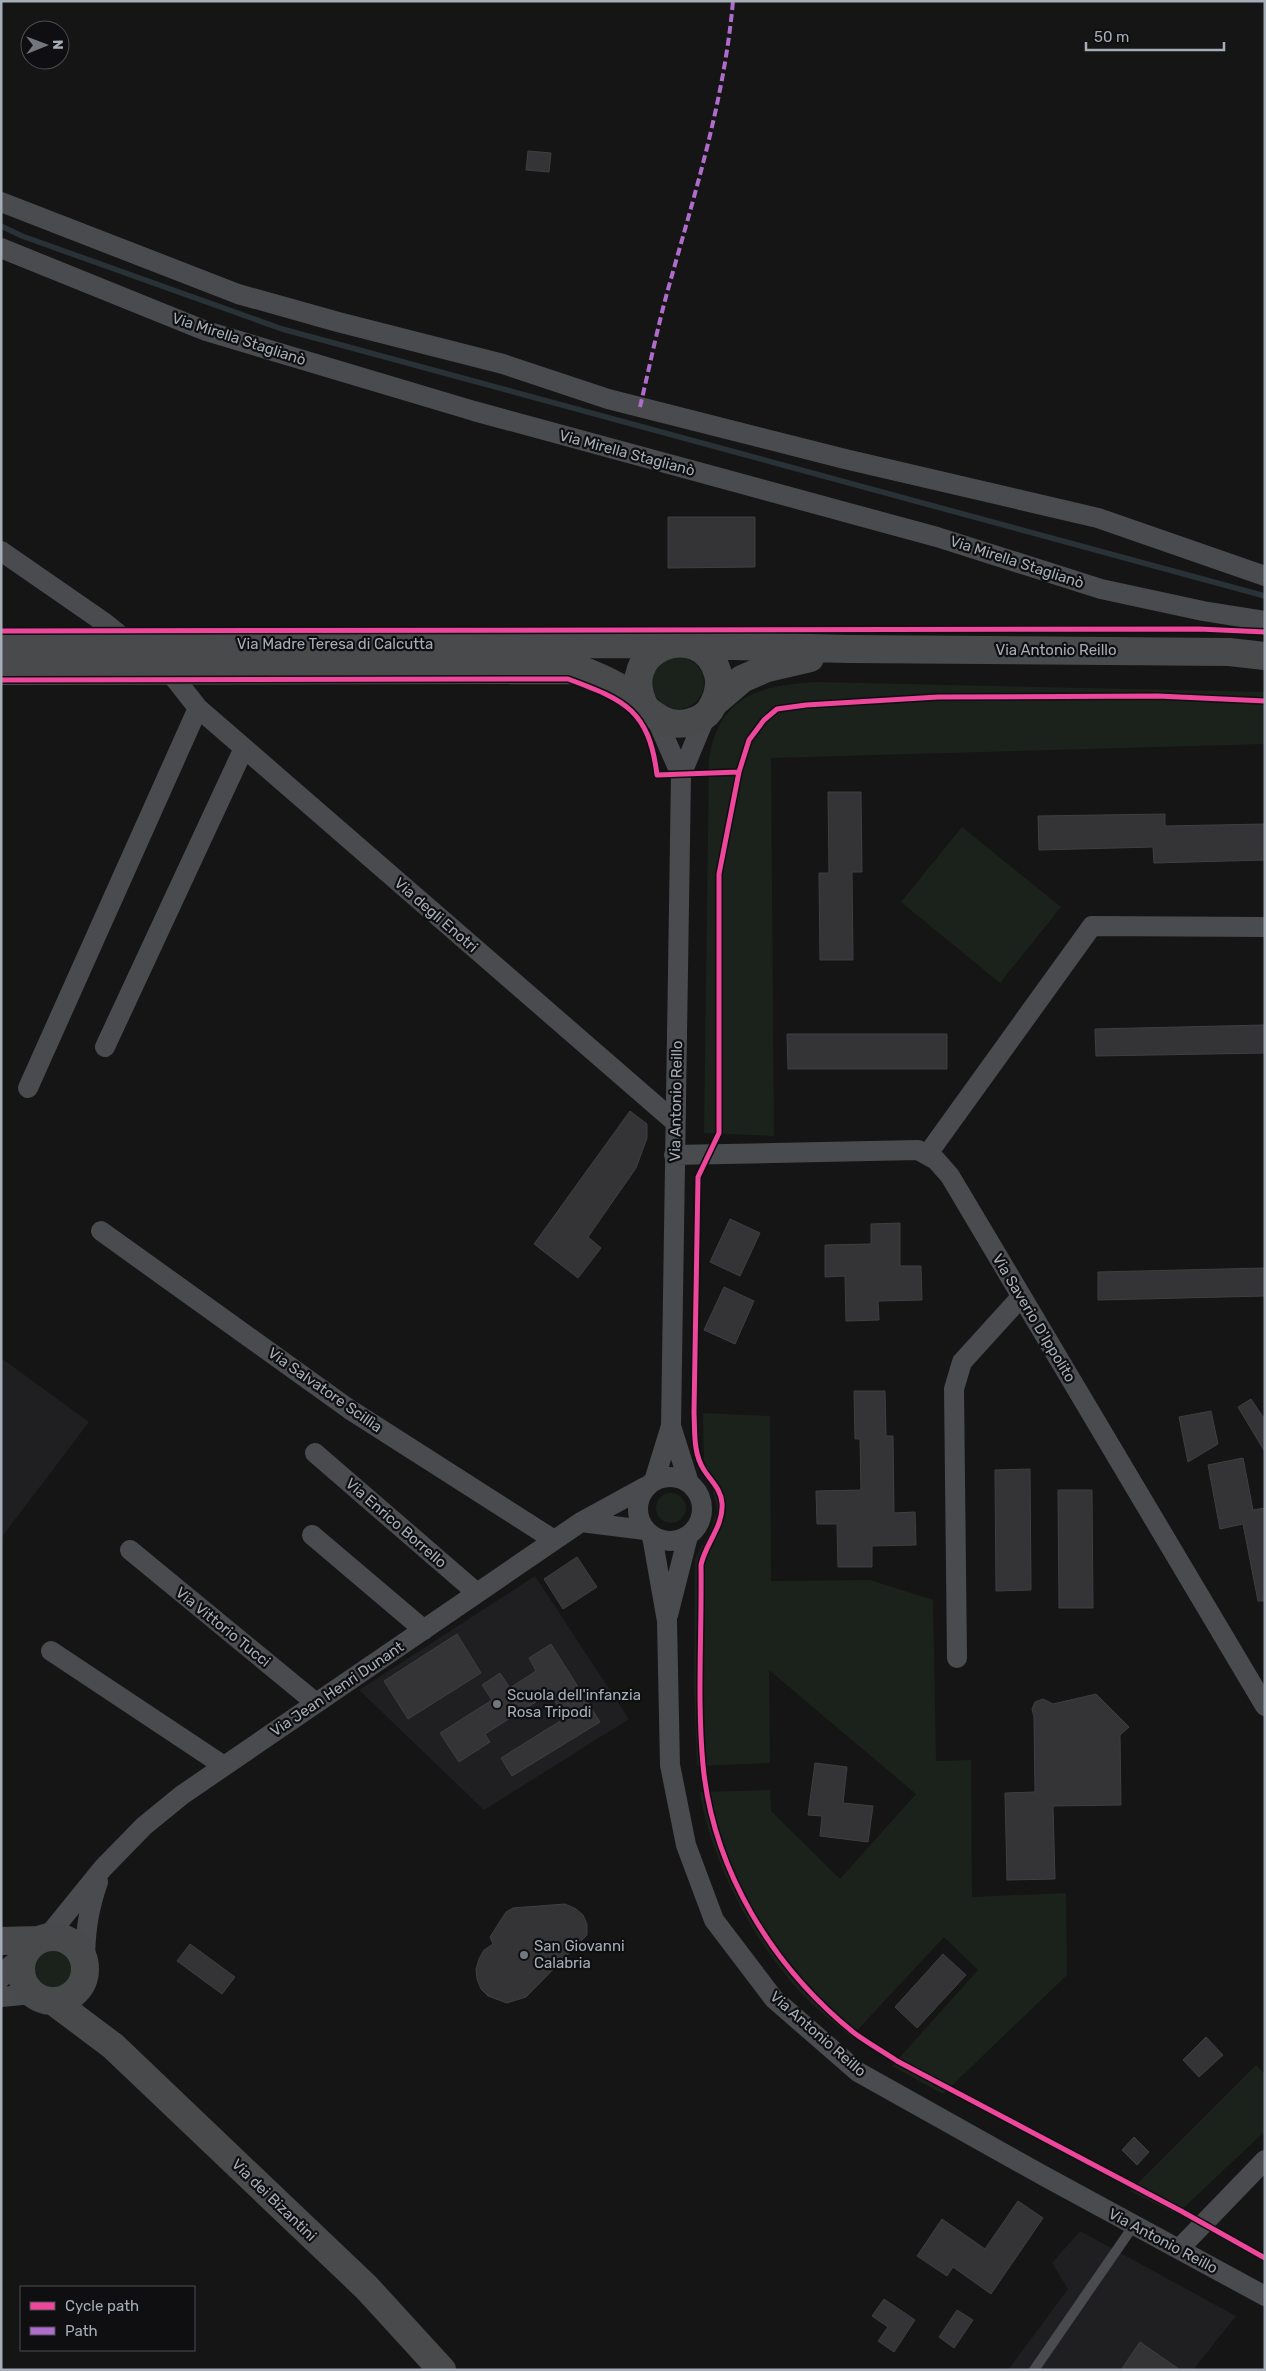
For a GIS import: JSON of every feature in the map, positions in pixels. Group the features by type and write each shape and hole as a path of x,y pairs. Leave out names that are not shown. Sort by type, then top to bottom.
{"main road":[{"name":"Via Madre Teresa di Calcutta","path":"1,645 681,645"},
{"name":"Via Antonio Reillo","path":"681,645 848,649 1144,650 1229,652 1265,656"},
{"path":"681,645 704,652 713,662 718,675 719,689 711,708 696,721 683,725 669,724 651,713 640,697 638,684 640,670 646,658 656,649 681,645"},
{"name":"Via Antonio Reillo","path":"711,708 742,679 767,668 848,649"},
{"name":"Via Madre Teresa di Calcutta","path":"1,671 582,670 605,679 651,713"},
{"name":"Via dei Bizantini","path":"102,2036 92,2010 82,1955 76,1946 58,1936 25,1967 102,2036 367,2288 442,2370"},
{"path":"1,1941 25,1967 64,2000 74,1994 81,1986 85,1970"}],"street":[{"path":"1,202 238,294 338,322 503,364 608,399 1098,518 1265,576"},
{"name":"Via Mirella Staglianò","path":"1,248 206,331 474,411 938,537 1101,589 1203,611 1265,620"},
{"path":"1,551 105,623 131,644"},
{"name":"Via degli Enotri","path":"168,670 198,708 675,1122"},
{"path":"28,1088 198,708"},
{"name":"Via Antonio Reillo","path":"689,1483 671,1426 681,775 711,708"},
{"name":"Via Antonio Reillo","path":"651,713 681,775"},
{"path":"104,1047 244,748"},
{"path":"927,1155 1092,926 1265,927"},
{"name":"Via Saverio D'Ippolito","path":"674,1156 918,1150 936,1160 950,1176 1265,1706"},
{"name":"Via Salvatore Scillìa","path":"101,1231 349,1409 554,1540"},
{"path":"957,1658 954,1389 962,1362 1022,1297"},
{"name":"Via Antonio Reillo","path":"650,1484 671,1426"},
{"name":"Via Enrico Borrello","path":"315,1453 477,1593"},
{"path":"581,1522 648,1533 670,1542 688,1536 695,1529 702,1510 696,1490 689,1483 672,1477 650,1484 639,1497 637,1509 639,1520 648,1533"},
{"name":"Via Jean Henri Dunant","path":"25,1967 103,1868 144,1826 182,1795 581,1522 650,1484"},
{"name":"Via Antonio Reillo","path":"648,1533 667,1621 670,1765 686,1845 714,1920 774,2000 858,2072 1265,2296"},
{"path":"312,1535 424,1630"},
{"name":"Via Antonio Reillo","path":"667,1621 688,1536"},
{"name":"Via Vittorio Tucci","path":"130,1550 316,1703"},
{"path":"51,1651 224,1766"},
{"name":"Via Jean Henri Dunant","path":"85,1970 85,1933 89,1909 103,1868"},
{"path":"1,1997 25,1967"},
{"path":"1179,2250 1265,2160"}],"lane":[{"path":"1034,2370 1134,2225"}],"shaded area":[{"path":"673,657 683,657 697,664 704,678 704,688 697,702 683,709 673,709 663,705 656,698 652,688 652,678 656,668 663,661"},
{"path":"817,682 1265,692 1265,744 771,758 774,1136 704,1133 709,759 714,737 722,720 733,707 746,698 778,686"},
{"path":"962,827 1061,907 1000,983 901,902"},
{"path":"4,1360 89,1422 1,1538 1,1361"},
{"path":"703,1413 770,1416 771,1581 870,1580 933,1600 936,1761 971,1760 972,1897 1066,1893 1067,1975 943,2094 892,2066 978,1970 944,1937 851,2037 810,2002 791,1982 773,1958 740,1905 726,1877 715,1848 700,1792 770,1790 771,1811 840,1879 916,1794 769,1670 770,1763 697,1766 694,1684 695,1559 709,1534 717,1511 712,1487 704,1473"},
{"path":"671,1493 682,1497 686,1508 682,1519 671,1523 660,1519 656,1508 660,1497"},
{"name":"Scuola dell'infanzia Rosa Tripodi","path":"535,1576 629,1719 484,1810 359,1690"},
{"path":"51,1944 61,1944 75,1954 79,1967 75,1980 69,1986 61,1990 51,1990 37,1980 33,1972 33,1962 43,1948"},
{"path":"1256,2065 1265,2074 1264,2132 1177,2214 1130,2191"},
{"path":"1080,2231 1236,2316 1193,2370 1008,2370 1068,2289 1052,2263"}],"building":[{"path":"528,151 551,153 549,172 526,170"},
{"path":"668,517 755,517 755,567 668,568"},
{"path":"828,792 861,792 862,872 852,872 853,960 820,960 819,873 829,873"},
{"path":"1165,814 1165,826 1265,824 1265,860 1154,863 1153,847 1039,850 1038,816"},
{"path":"1265,1025 1265,1053 1096,1056 1095,1029"},
{"path":"787,1034 947,1034 947,1069 788,1069"},
{"path":"630,1111 647,1124 647,1138 636,1168 588,1237 601,1248 578,1278 534,1244"},
{"path":"730,1219 760,1233 740,1276 710,1262"},
{"path":"900,1223 900,1266 921,1266 922,1300 878,1301 879,1320 846,1321 845,1276 825,1277 825,1245 871,1244 871,1224"},
{"path":"1265,1268 1265,1296 1098,1300 1098,1272"},
{"path":"724,1287 754,1301 735,1344 704,1330"},
{"path":"854,1391 885,1391 886,1436 893,1436 894,1513 915,1512 916,1545 872,1546 872,1567 838,1567 837,1524 817,1524 816,1491 861,1490 860,1439 855,1439"},
{"path":"1251,1399 1265,1420 1265,1452 1238,1407"},
{"path":"1211,1411 1218,1444 1188,1462 1179,1417"},
{"path":"1243,1458 1253,1510 1265,1508 1265,1601 1258,1601 1243,1524 1220,1529 1208,1465"},
{"path":"1030,1469 1031,1590 996,1591 995,1470"},
{"path":"1058,1490 1092,1490 1093,1608 1059,1608"},
{"path":"577,1557 597,1587 563,1609 544,1579"},
{"path":"457,1634 481,1673 408,1719 384,1681"},
{"path":"551,1644 600,1722 512,1776 501,1758 565,1718 550,1693 485,1734 490,1742 459,1762 440,1733 492,1700 482,1685 500,1673 510,1688 536,1671 529,1658"},
{"path":"1096,1694 1129,1727 1120,1735 1121,1805 1053,1806 1055,1879 1007,1880 1005,1793 1035,1792 1034,1717 1032,1709 1035,1702 1043,1699 1053,1704"},
{"path":"815,1763 847,1767 843,1803 873,1806 868,1842 820,1836 822,1816 808,1815"},
{"name":"San Giovanni Calabria","path":"565,1904 583,1915 587,1924 587,1935 526,1997 507,2003 488,1996 481,1989 476,1969 484,1950 493,1944 490,1937 506,1912 513,1908"},
{"path":"190,1944 235,1977 222,1994 177,1961"},
{"path":"943,1954 966,1975 917,2028 895,2007"},
{"path":"1206,2037 1223,2055 1199,2077 1183,2060"},
{"path":"1134,2137 1149,2152 1137,2165 1122,2150"},
{"path":"1018,2201 1043,2218 991,2294 953,2267 947,2276 917,2256 942,2219 985,2249"},
{"path":"884,2299 915,2320 894,2352 878,2341 888,2327 872,2316"},
{"path":"957,2310 973,2320 954,2348 939,2337"},
{"path":"1140,2342 1180,2370 1121,2370"}],"waterway":[{"path":"1,226 22,236 282,329 1265,596"}],"marked path":[{"path":"640,407 663,307 707,148 723,76 733,1"}],"cycle path":[{"path":"1,631 1199,629 1265,632"},
{"path":"1,680 568,679 605,694 631,710 648,736 657,775 739,772"},
{"path":"1265,701 1158,696 938,697 806,705 777,709 764,720 749,740 739,772 719,874 719,1133 698,1177 694,1413 695,1442 698,1457 704,1470 718,1489 722,1503 720,1519 701,1565 700,1690 703,1765 709,1804 719,1842 733,1878 751,1913 773,1946 797,1977 824,2006 853,2032 897,2061 1181,2211 1265,2258"}],"place":[{"name":"Scuola dell'infanzia Rosa Tripodi","path":"497,1704"},
{"name":"San Giovanni Calabria","path":"524,1955"}]}
